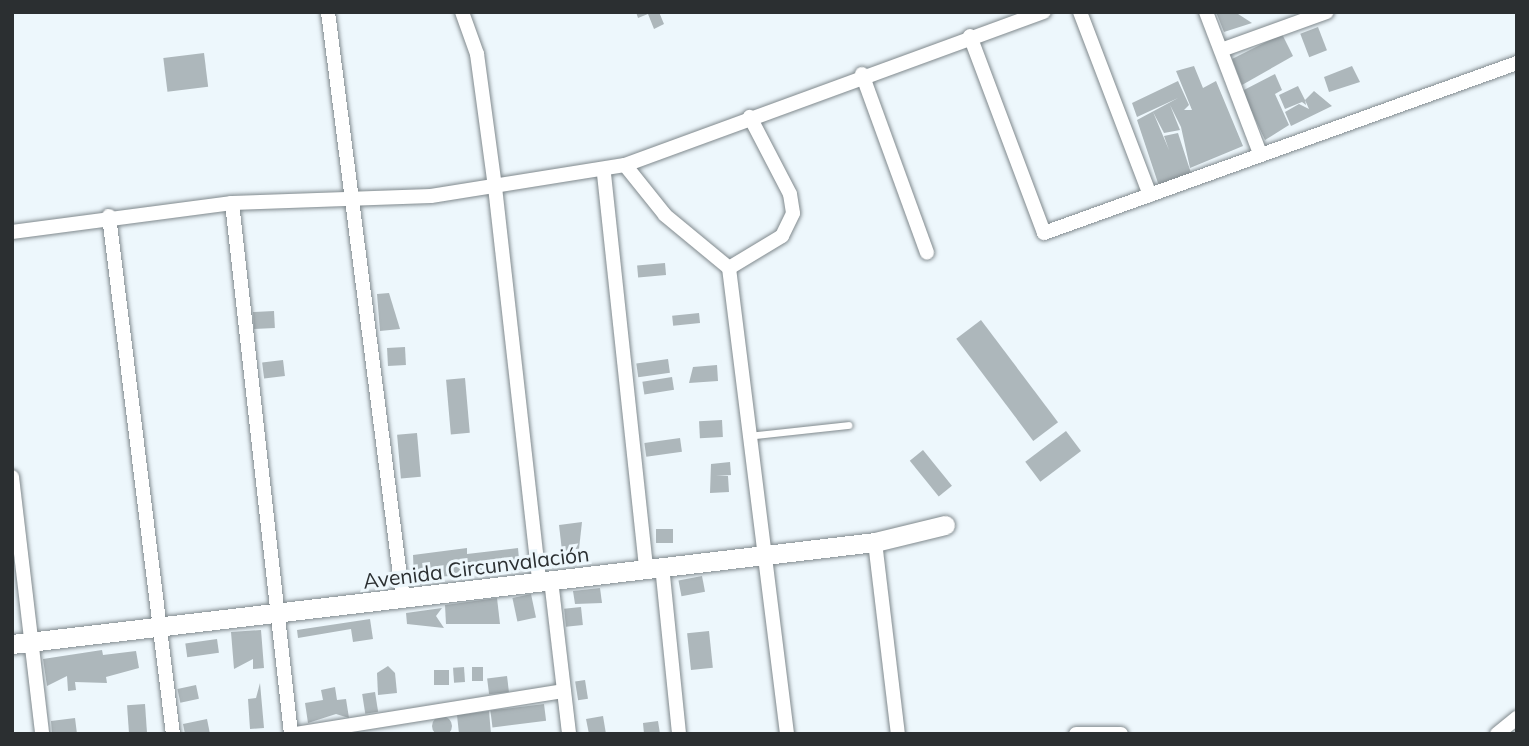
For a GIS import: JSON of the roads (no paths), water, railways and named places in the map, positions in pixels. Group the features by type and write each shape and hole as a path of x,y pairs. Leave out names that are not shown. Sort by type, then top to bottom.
{"street":[{"path":"328,12 354,199 402,599"},
{"path":"462,12 477,54 545,581 569,734"},
{"path":"12,232 109,216 232,203 354,199 604,174 862,74 1043,12"},
{"path":"1080,12 1150,195"},
{"path":"1206,12 1224,49 1259,151"},
{"path":"1224,49 1327,12"},
{"path":"971,36 1044,233 1150,195 1259,151 1517,63"},
{"path":"862,74 927,253"},
{"path":"729,268 782,236 793,213 790,194 750,117"},
{"path":"625,166 665,215 729,268 747,436 767,554 787,734"},
{"path":"604,174 654,566 679,734"},
{"path":"232,203 293,734 564,691"},
{"path":"109,216 173,734"},
{"path":"12,477 22,643 42,734"},
{"name":"Avenida Circunvalación","path":"22,643 279,616 654,566 875,542 945,525"},
{"path":"875,542 898,734"},
{"path":"1497,734 1517,718"},
{"path":"1076,734 1121,734"}],"lane":[{"path":"747,436 848,425"}]}
